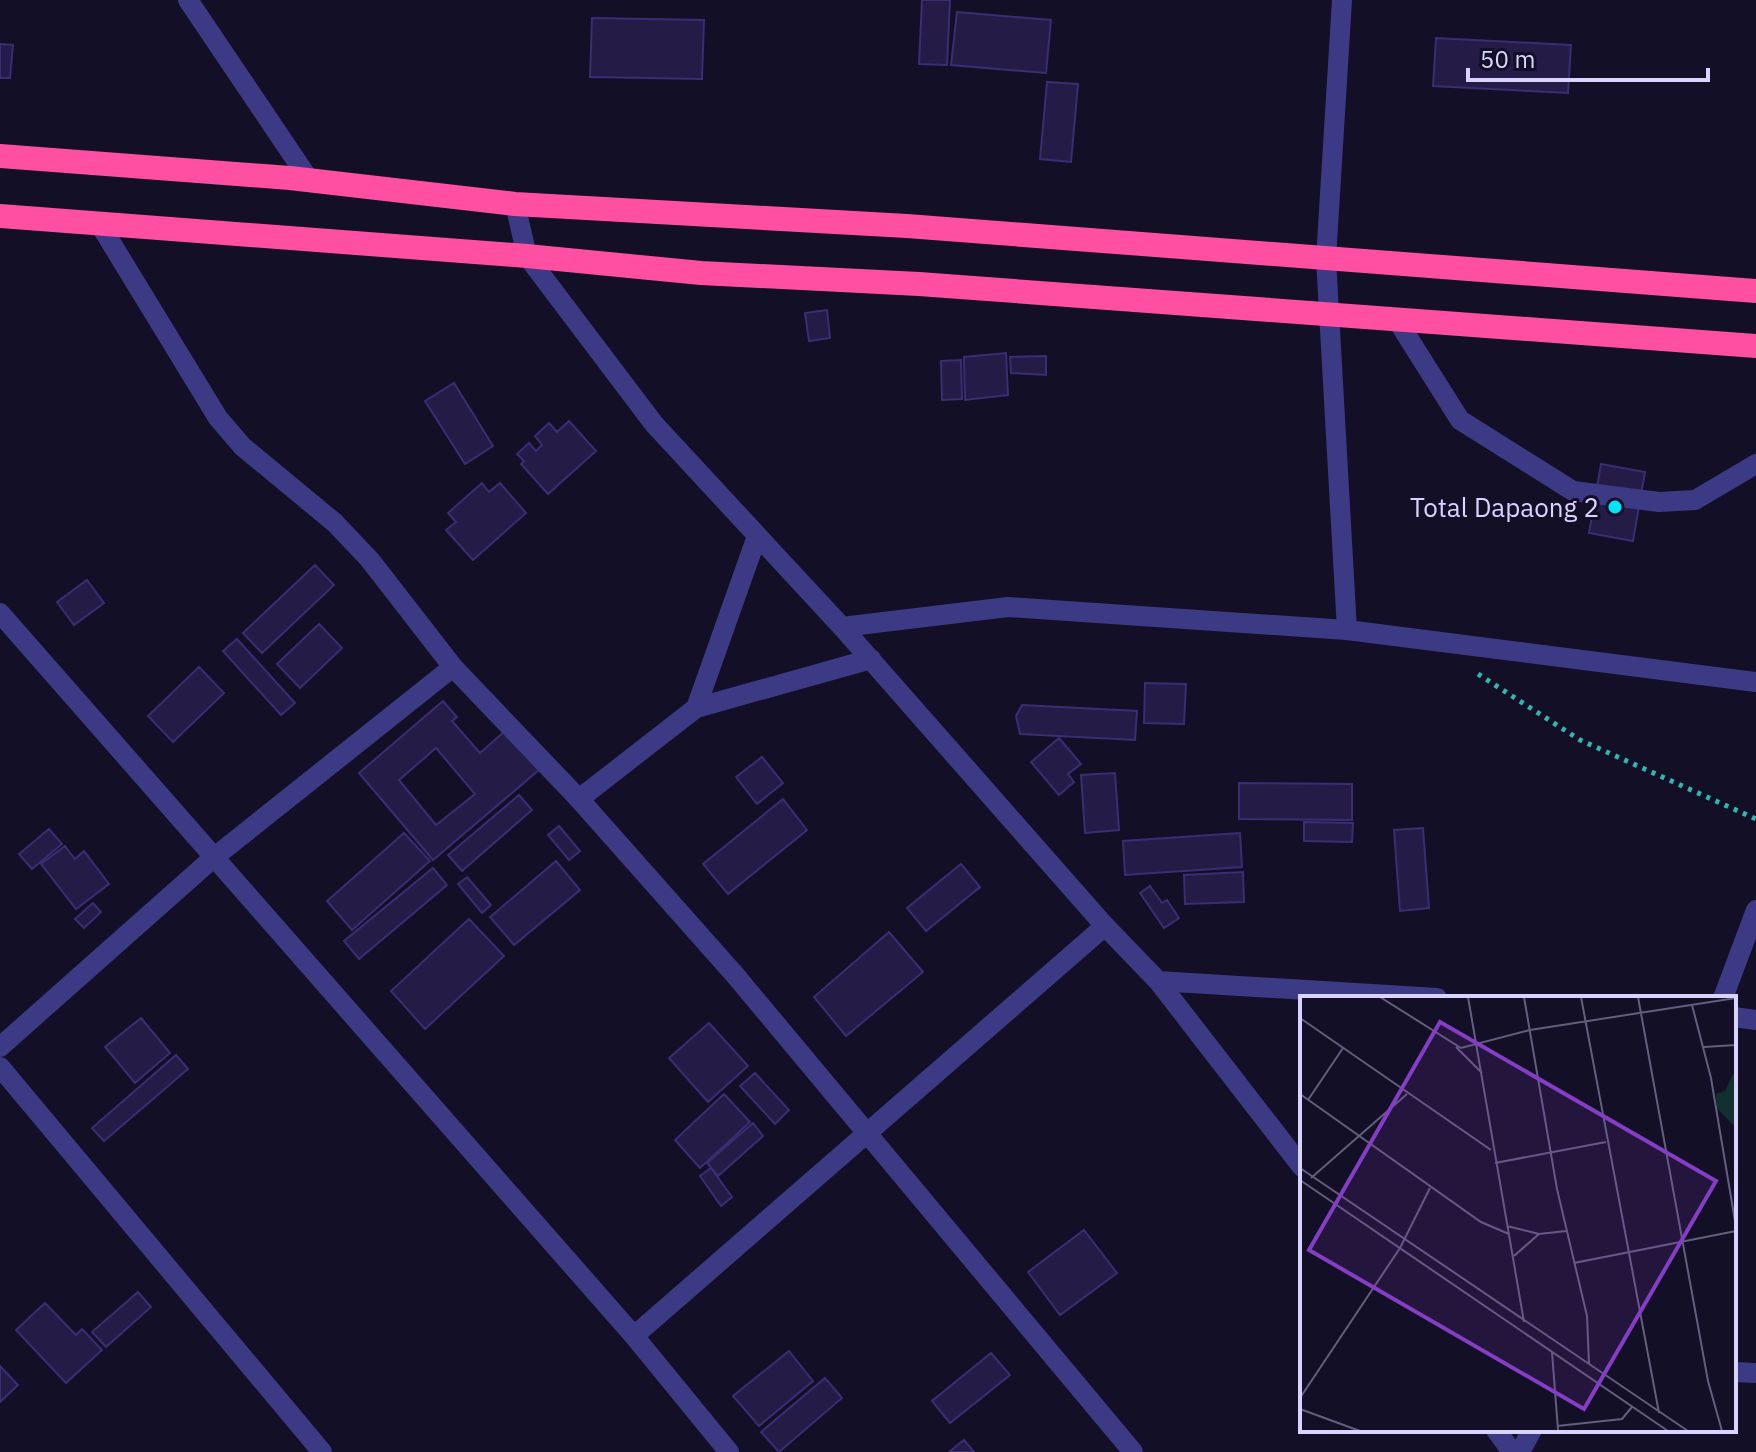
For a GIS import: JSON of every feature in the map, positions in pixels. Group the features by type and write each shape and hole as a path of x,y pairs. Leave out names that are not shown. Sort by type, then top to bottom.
{"highway":[{"path":"0,156 310,181 515,204 907,226 1756,291"},
{"path":"0,216 527,256 701,273 919,284 1756,346"}],"street":[{"path":"188,0 310,181"},
{"path":"1342,0 1326,259 1347,630"},
{"path":"515,204 527,256 654,424 871,659 1105,926 1158,981 1300,1164"},
{"path":"99,223 218,418 243,447 335,523 370,560 453,667 579,799 735,975 1133,1452"},
{"path":"1397,320 1460,420 1573,491 1659,502 1695,500 1756,464"},
{"path":"696,708 757,536"},
{"path":"842,627 1008,607 1347,630 1756,682"},
{"path":"0,613 212,859 634,1336 729,1452"},
{"path":"579,799 696,708 871,659"},
{"path":"0,1047 212,859 453,667"},
{"path":"1724,996 1756,910"},
{"path":"634,1336 1105,926"},
{"path":"1158,981 1404,996"},
{"path":"1736,1017 1756,1020"},
{"path":"0,1067 322,1452"},
{"path":"1736,1372 1756,1373"},
{"path":"1497,1432 1512,1452"},
{"path":"1520,1452 1531,1432"}],"path":[{"path":"1465,666 1580,740 1756,819"}],"building":[{"path":"922,0 950,0 947,65 919,64"},
{"path":"957,12 1051,20 1046,73 951,65"},
{"path":"592,18 704,20 702,79 590,77"},
{"path":"1436,38 1571,45 1568,93 1433,86"},
{"path":"0,44 13,45 10,78 0,78"},
{"path":"1047,82 1078,84 1071,162 1040,159"},
{"path":"827,310 830,338 809,341 805,313"},
{"path":"1006,353 1008,395 965,400 964,357"},
{"path":"1046,356 1046,375 1011,373 1010,357"},
{"path":"961,360 962,399 942,400 941,361"},
{"path":"454,383 493,446 465,464 425,401"},
{"path":"569,421 596,451 548,494 521,464 524,461 517,454 529,443 536,451 542,445 535,436 549,423 557,432"},
{"path":"1601,464 1645,472 1633,541 1589,533"},
{"path":"482,483 489,492 500,483 526,513 473,560 446,530 456,522 448,513"},
{"path":"315,565 334,585 262,653 243,633"},
{"path":"87,580 104,603 74,625 57,602"},
{"path":"319,624 342,648 300,688 277,664"},
{"path":"237,639 295,703 281,715 223,651"},
{"path":"199,667 224,693 173,742 148,716"},
{"path":"1145,683 1186,684 1184,724 1144,723"},
{"path":"443,701 457,717 452,721 480,753 505,731 539,770 433,860 359,773","holes":["436,748 475,794 436,825 399,780"]},
{"path":"1022,705 1137,711 1135,740 1020,734 1016,716"},
{"path":"1059,738 1081,764 1068,774 1074,782 1059,795 1031,762"},
{"path":"762,757 783,783 757,804 736,777"},
{"path":"1115,773 1119,830 1085,833 1081,775"},
{"path":"1239,783 1352,784 1352,820 1239,819"},
{"path":"519,795 532,810 462,871 448,855"},
{"path":"783,799 807,830 728,894 703,864"},
{"path":"1304,822 1353,823 1352,842 1304,841"},
{"path":"559,826 580,851 569,860 548,835"},
{"path":"1423,828 1429,908 1400,911 1394,830"},
{"path":"49,829 62,844 32,869 19,854"},
{"path":"404,833 430,861 352,930 327,901"},
{"path":"1240,833 1242,867 1125,875 1123,841"},
{"path":"65,846 75,859 84,851 109,884 76,909 41,864"},
{"path":"556,861 580,890 514,945 490,917"},
{"path":"961,864 980,887 926,931 907,908"},
{"path":"433,868 447,885 359,959 344,941"},
{"path":"1243,872 1244,902 1185,904 1184,875"},
{"path":"467,877 491,905 482,913 458,884"},
{"path":"1150,886 1162,903 1167,900 1179,918 1164,928 1140,893"},
{"path":"93,903 101,912 84,928 75,919"},
{"path":"469,919 504,956 425,1029 391,991"},
{"path":"889,932 923,972 846,1036 814,997"},
{"path":"141,1018 170,1053 135,1083 105,1047"},
{"path":"709,1023 748,1066 708,1102 669,1058"},
{"path":"176,1055 188,1069 104,1141 92,1128"},
{"path":"755,1073 789,1110 775,1124 740,1086"},
{"path":"724,1094 750,1122 700,1168 675,1140"},
{"path":"753,1123 763,1136 718,1176 707,1163"},
{"path":"711,1168 732,1197 721,1206 700,1176"},
{"path":"1084,1230 1117,1273 1060,1315 1028,1272"},
{"path":"138,1292 151,1307 106,1347 92,1332"},
{"path":"45,1303 76,1335 82,1329 102,1350 66,1383 16,1330"},
{"path":"789,1351 813,1381 759,1426 733,1396"},
{"path":"991,1353 1010,1375 950,1423 932,1401"},
{"path":"0,1366 18,1385 0,1402"},
{"path":"825,1378 842,1398 779,1452 761,1432"},
{"path":"964,1440 974,1452 949,1452"}],"place":[{"name":"Total Dapaong 2","path":"1615,507"}]}
